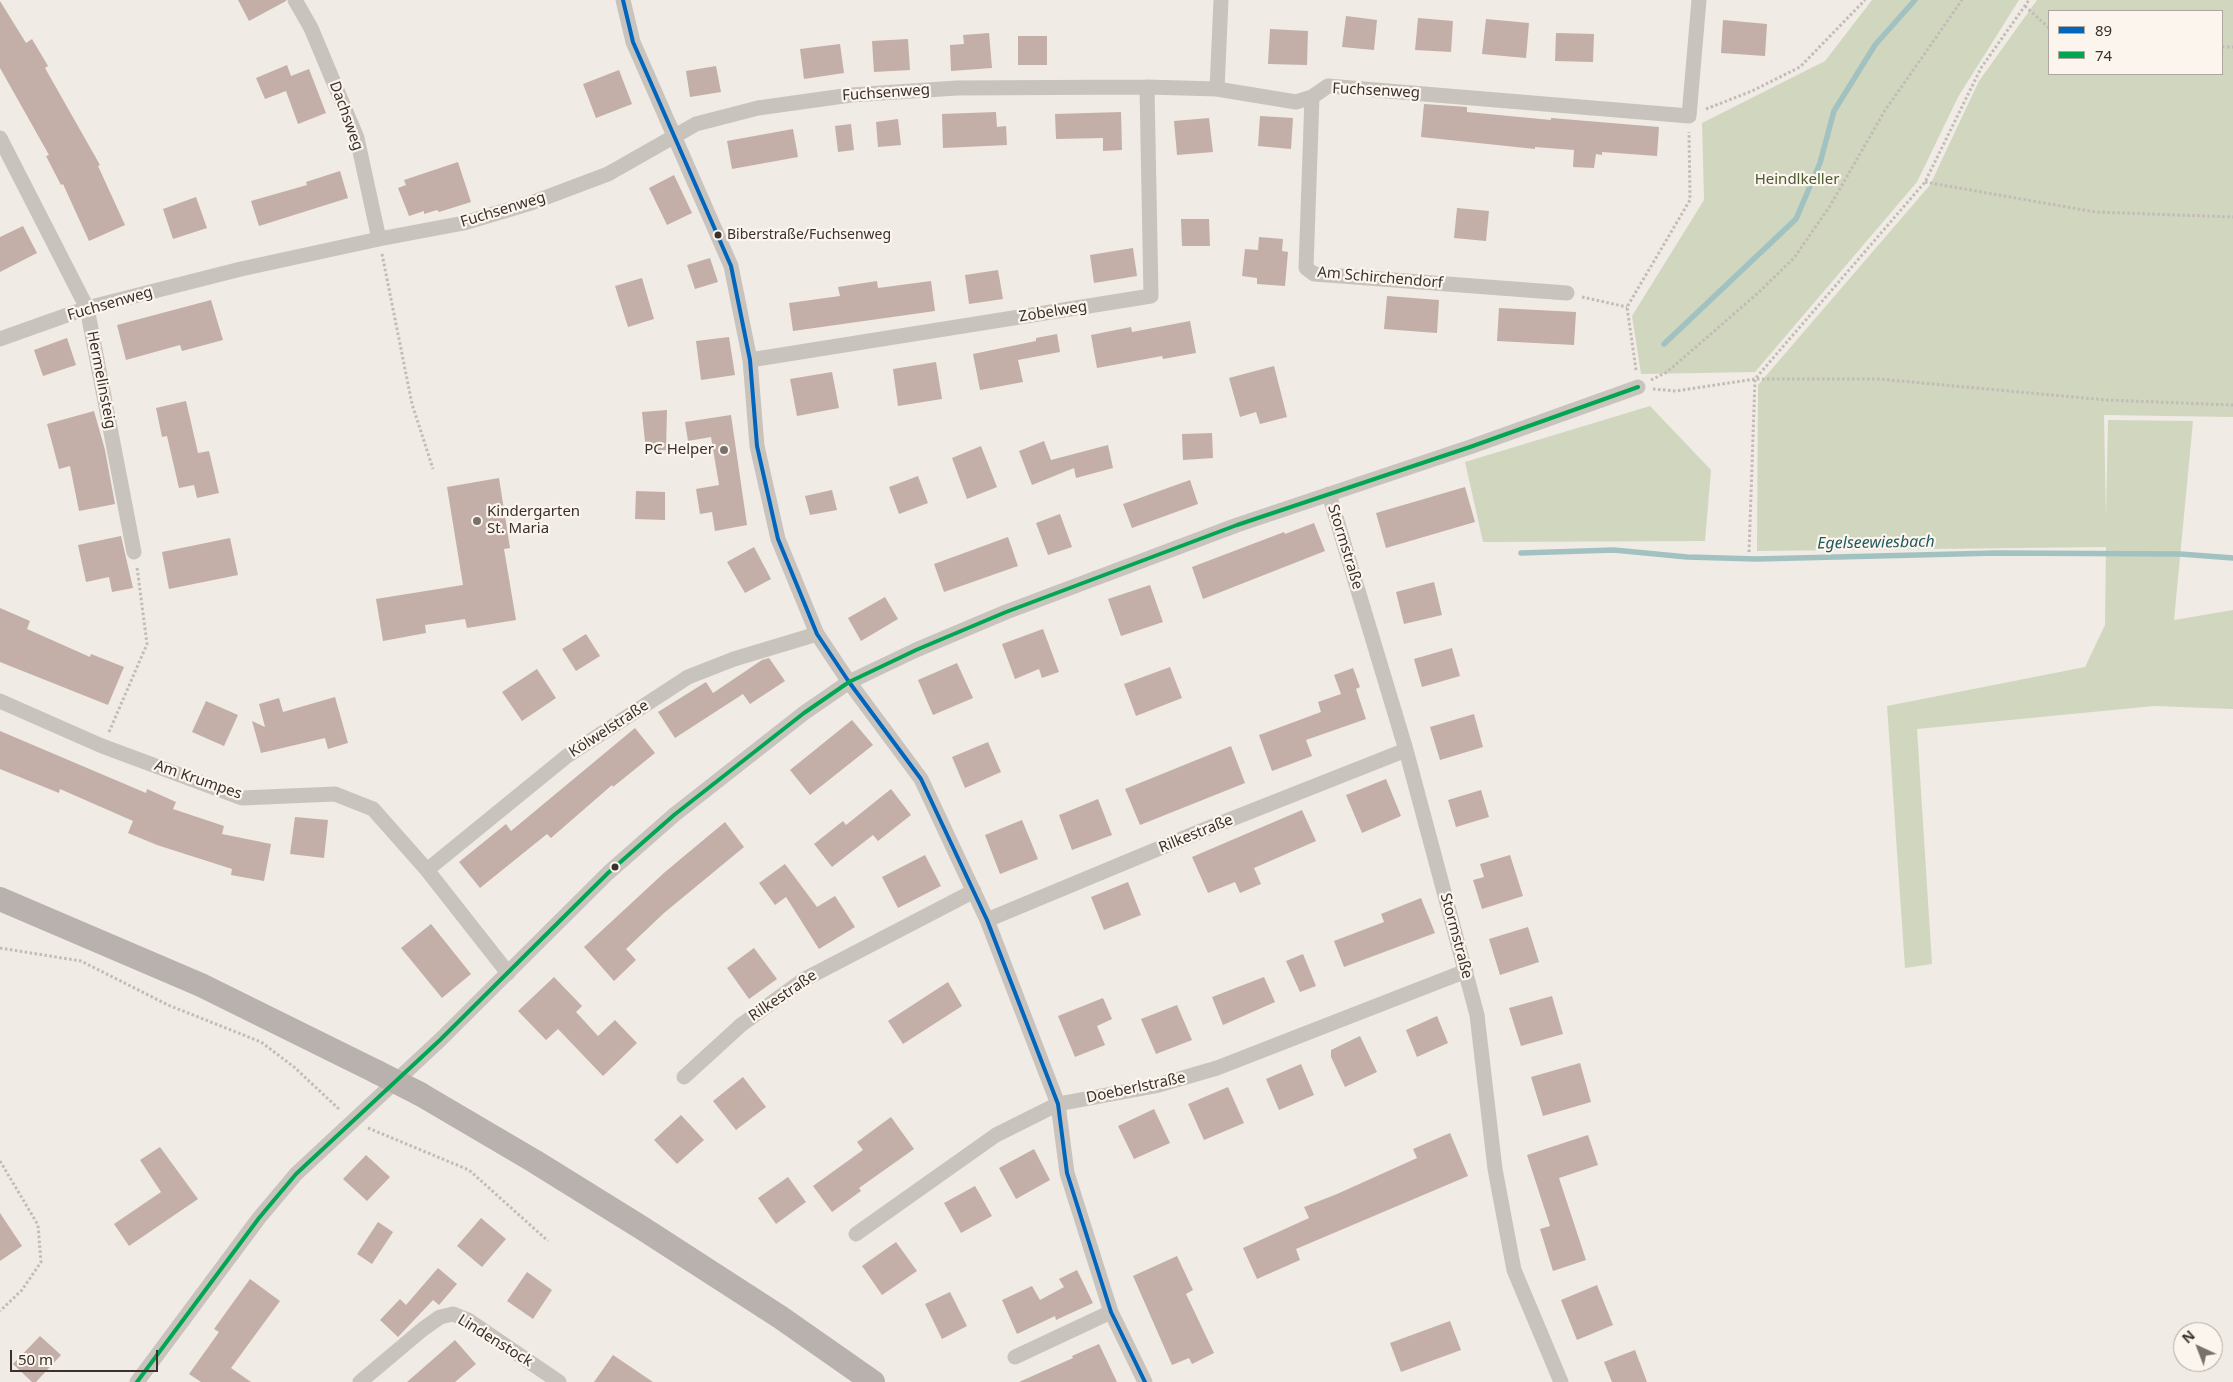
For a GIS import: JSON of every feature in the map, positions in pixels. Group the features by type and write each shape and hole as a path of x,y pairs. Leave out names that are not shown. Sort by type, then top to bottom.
{"main road":[{"path":"0,899 202,985 420,1094 534,1161 642,1228 780,1317 873,1382"}],"street":[{"name":"Dachsweg","path":"295,0 311,28 357,138 378,239"},
{"path":"623,0 634,42 731,266 750,360 757,446 778,539 818,634 849,682 922,779 987,920 1058,1104 1067,1173 1112,1312 1145,1382"},
{"path":"1216,89 1221,0"},
{"path":"1689,116 1699,0"},
{"name":"Fuchsenweg","path":"0,339 87,308 241,269 378,239 464,223 531,203 608,174 696,124 758,108 852,95 957,88 1147,87 1216,89 1296,102 1312,97 1328,86 1689,116"},
{"name":"Zobelweg","path":"750,360 1150,296 1147,87"},
{"name":"Am Schirchendorf","path":"1312,97 1306,268 1314,274 1567,293"},
{"name":"Hermelinsteig","path":"0,138 87,308 134,552"},
{"path":"137,1382 259,1218 296,1174 508,973 608,873 674,815 804,713 849,682 916,650 1006,612 1237,525 1470,447 1638,387"},
{"name":"Stormstraße","path":"1329,494 1406,750 1477,1014 1496,1169 1514,1270 1561,1382"},
{"name":"Kölwelstraße","path":"427,870 567,756 688,677 734,659 818,634"},
{"name":"Am Krumpes","path":"0,701 102,746 242,798 335,794 373,809 427,870 508,973"},
{"name":"Rilkestraße","path":"987,920 1196,833 1406,750"},
{"name":"Rilkestraße","path":"684,1077 741,1025 803,980 974,891"},
{"name":"Doeberlstraße","path":"856,1234 996,1135 1058,1104 1155,1086 1217,1068 1466,971"},
{"path":"1015,1357 1112,1312"},
{"name":"Lindenstock","path":"360,1382 423,1328 440,1317 453,1314 468,1320 559,1382"}],"path":[{"path":"1638,387 1627,307 1690,200 1689,116 1752,91 1800,68 1865,0"},
{"path":"1638,387 1667,372 1758,293 1794,258 1830,206 1884,112 1962,0"},
{"path":"1749,552 1755,379 1925,182 1981,68 2029,0"},
{"path":"2025,6 2048,27"},
{"path":"1925,182 2096,212 2233,217"},
{"path":"378,239 412,404 434,469"},
{"path":"1567,293 1627,307"},
{"path":"1638,387 1676,391 1755,379 1879,379 2106,400 2233,404"},
{"path":"102,746 147,644 134,552"},
{"path":"0,948 81,961 168,1005 261,1042 294,1067 353,1121 469,1170 548,1240"},
{"path":"0,1161 38,1225 41,1262 22,1290 0,1311"}],"green space":[{"name":"Heindlkeller","path":"1872,0 2019,0 1958,97 1917,182 1755,372 1641,374 1632,316 1704,200 1702,123 1825,61"},
{"path":"2037,0 2233,0 2233,417 2104,415 2106,518 2108,420 2193,421 2174,620 2233,610 2233,709 2154,706 1917,729 1932,964 1905,968 1887,706 2085,667 2105,625 2106,547 1757,551 1758,385 1930,185 1979,81"},
{"path":"1650,406 1711,470 1705,541 1483,542 1465,462"}],"building":[{"path":"238,0 286,0 286,1 249,21"},
{"path":"0,1 26,43 32,39 48,66 45,68 100,165 98,166 125,225 89,241 63,184 61,185 46,156 49,155 0,68"},
{"path":"1346,16 1377,20 1374,50 1342,47"},
{"path":"1418,18 1453,21 1451,52 1415,50"},
{"path":"1486,19 1529,23 1526,58 1482,54"},
{"path":"1723,20 1767,24 1765,56 1721,53"},
{"path":"1270,29 1308,31 1307,65 1268,64"},
{"path":"989,33 992,68 951,71 950,45 964,44 963,35"},
{"path":"1556,33 1594,34 1593,62 1555,61"},
{"path":"1018,36 1047,36 1047,65 1018,65"},
{"path":"908,39 910,70 874,72 872,41"},
{"path":"840,44 844,73 804,79 800,49"},
{"path":"287,65 291,76 309,69 326,113 298,124 286,91 265,99 256,78"},
{"path":"716,66 721,92 690,97 686,71"},
{"path":"619,70 632,104 596,118 583,84"},
{"path":"1424,104 1467,107 1467,112 1659,127 1657,156 1602,152 1602,155 1596,154 1594,168 1573,167 1574,150 1535,147 1535,149 1421,137"},
{"path":"996,112 997,127 1006,126 1007,145 943,148 942,114"},
{"path":"1121,112 1122,150 1103,151 1103,138 1056,139 1055,114"},
{"path":"1260,116 1293,118 1291,149 1258,146"},
{"path":"1209,118 1213,152 1177,155 1174,121"},
{"path":"898,119 901,145 878,147 876,122"},
{"path":"851,124 854,150 838,152 835,126"},
{"path":"793,129 798,157 732,169 727,141"},
{"path":"458,162 471,202 439,212 437,210 424,214 424,211 409,216 398,188 406,185 404,180"},
{"path":"340,171 348,198 259,226 251,201 307,185 306,182"},
{"path":"674,175 692,213 667,225 649,188"},
{"path":"196,197 207,228 173,239 163,209"},
{"path":"1457,208 1489,211 1486,241 1454,238"},
{"path":"1181,219 1209,219 1210,246 1182,246"},
{"path":"23,226 37,253 0,272 0,237"},
{"path":"1259,237 1283,239 1282,251 1288,252 1285,286 1257,284 1257,278 1242,276 1245,249 1258,250"},
{"path":"1133,248 1137,276 1094,283 1090,255"},
{"path":"710,258 718,282 695,289 687,265"},
{"path":"998,270 1003,299 969,304 965,275"},
{"path":"642,278 654,319 628,327 615,286"},
{"path":"877,281 878,288 931,281 935,311 793,331 789,303 840,296 838,287"},
{"path":"1387,296 1439,300 1437,333 1384,329"},
{"path":"211,300 223,340 182,351 180,345 126,360 117,325"},
{"path":"1499,308 1576,312 1574,345 1497,341"},
{"path":"1190,321 1196,353 1163,359 1162,356 1097,368 1091,335 1131,327 1132,332"},
{"path":"1057,334 1060,352 1018,360 1023,382 980,390 973,354 1036,341 1036,338"},
{"path":"729,337 735,375 701,380 696,341"},
{"path":"67,338 76,365 43,376 34,350"},
{"path":"936,362 942,399 898,406 893,369"},
{"path":"1274,366 1287,417 1260,424 1256,412 1240,417 1229,378"},
{"path":"832,372 839,408 797,416 790,379"},
{"path":"186,401 198,453 209,451 219,493 197,498 194,485 179,488 167,436 162,437 156,408"},
{"path":"667,410 666,450 646,452 642,412"},
{"path":"94,411 105,450 115,504 79,511 70,466 59,469 47,424"},
{"path":"731,415 747,525 715,531 712,512 700,514 696,489 719,485 711,437 688,441 685,422"},
{"path":"1212,433 1213,458 1183,460 1182,434"},
{"path":"1044,441 1051,460 1108,445 1113,468 1076,478 1074,468 1032,485 1019,451"},
{"path":"981,446 997,487 967,499 952,458"},
{"path":"918,476 928,503 899,514 889,487"},
{"path":"499,478 510,548 504,549 516,620 467,628 465,619 425,625 426,633 383,641 376,599 463,585 447,487"},
{"path":"1190,480 1198,504 1132,528 1123,504"},
{"path":"1465,487 1475,522 1386,548 1376,513"},
{"path":"832,490 837,510 810,515 805,496"},
{"path":"636,491 665,492 665,520 635,519"},
{"path":"1060,514 1072,547 1048,555 1036,523"},
{"path":"1314,523 1325,551 1203,599 1192,567 1284,532 1285,534"},
{"path":"121,536 133,588 112,592 109,577 86,582 78,545"},
{"path":"1008,537 1018,566 944,592 934,564"},
{"path":"230,538 238,575 169,589 162,552"},
{"path":"754,547 771,579 745,593 727,562"},
{"path":"1434,582 1442,615 1404,624 1396,592"},
{"path":"1150,585 1163,622 1121,636 1108,599"},
{"path":"885,597 898,619 861,641 848,618"},
{"path":"0,608 30,621 27,629 90,657 91,654 124,667 108,705 0,662"},
{"path":"1043,629 1059,672 1042,678 1039,669 1015,679 1002,644"},
{"path":"586,634 600,656 576,671 562,649"},
{"path":"1452,648 1460,676 1422,687 1414,659"},
{"path":"769,658 785,681 750,704 743,694 675,738 658,712 706,682 713,693 762,660"},
{"path":"957,663 973,698 933,715 918,680"},
{"path":"1170,667 1182,698 1136,716 1124,684"},
{"path":"1353,668 1360,687 1356,689 1366,719 1306,740 1312,756 1272,771 1259,735 1321,712 1318,702 1341,694 1334,675"},
{"path":"537,669 556,698 522,721 502,692"},
{"path":"335,697 348,743 328,749 325,738 261,753 252,721 265,727 259,704 279,698 283,712"},
{"path":"206,701 238,715 224,746 192,732"},
{"path":"1474,714 1483,747 1440,760 1430,727"},
{"path":"852,720 873,745 810,795 790,770"},
{"path":"635,728 655,753 613,787 612,785 551,838 547,834 480,888 459,862 506,824 511,831"},
{"path":"0,731 146,793 147,789 176,802 173,809 224,826 222,834 271,844 264,881 231,875 232,869 157,845 128,833 133,821 60,789 59,793 0,769"},
{"path":"988,742 1001,772 965,788 952,757"},
{"path":"1231,746 1245,783 1140,825 1125,789"},
{"path":"1386,779 1401,816 1362,833 1346,795"},
{"path":"891,789 911,815 878,841 873,835 832,867 814,844 843,821 846,825"},
{"path":"1481,790 1489,817 1456,827 1448,800"},
{"path":"1098,799 1112,835 1072,850 1059,815"},
{"path":"1302,810 1316,841 1254,868 1261,884 1240,893 1235,882 1208,893 1192,857"},
{"path":"295,817 328,820 324,858 290,854"},
{"path":"1022,820 1038,859 1000,874 985,835"},
{"path":"725,822 744,847 664,913 626,949 636,960 614,981 584,947 665,872"},
{"path":"925,855 941,886 898,908 882,877"},
{"path":"1510,855 1523,896 1482,909 1473,880 1484,877 1480,864"},
{"path":"785,864 817,907 835,896 855,927 819,949 786,897 775,905 759,883"},
{"path":"1128,882 1141,915 1104,930 1091,897"},
{"path":"1421,898 1435,933 1344,967 1334,941 1384,922 1381,914"},
{"path":"431,924 471,974 442,998 401,948"},
{"path":"1528,927 1539,962 1500,975 1489,939"},
{"path":"754,948 777,979 749,999 727,968"},
{"path":"1303,954 1316,986 1300,992 1286,961"},
{"path":"554,977 582,1006 576,1012 598,1036 615,1020 637,1043 603,1076 558,1029 546,1040 518,1011"},
{"path":"1264,977 1275,1002 1223,1025 1212,997"},
{"path":"948,982 962,1006 903,1044 888,1021"},
{"path":"1552,996 1563,1034 1521,1046 1509,1008"},
{"path":"1103,998 1112,1019 1097,1026 1105,1045 1075,1057 1058,1016"},
{"path":"1177,1005 1192,1040 1156,1054 1141,1019"},
{"path":"1437,1016 1448,1043 1417,1057 1406,1030"},
{"path":"1360,1036 1377,1072 1345,1087 1331,1057 1331,1050"},
{"path":"1580,1063 1591,1102 1543,1116 1531,1077"},
{"path":"1301,1064 1314,1095 1279,1110 1266,1079"},
{"path":"743,1077 766,1107 736,1130 713,1101"},
{"path":"1228,1087 1244,1123 1204,1140 1188,1104"},
{"path":"1154,1109 1170,1143 1134,1159 1118,1126"},
{"path":"681,1115 704,1140 677,1164 654,1140"},
{"path":"891,1117 914,1149 859,1188 861,1191 832,1212 813,1186 863,1150 857,1142"},
{"path":"1450,1133 1468,1176 1296,1249 1300,1260 1257,1279 1243,1248 1309,1218 1304,1207 1417,1158 1413,1149"},
{"path":"1588,1135 1598,1165 1559,1178 1586,1260 1553,1271 1540,1229 1550,1226 1527,1155"},
{"path":"160,1147 198,1199 129,1246 114,1224 161,1192 140,1160"},
{"path":"1034,1149 1050,1180 1016,1199 999,1168"},
{"path":"366,1155 390,1177 367,1201 343,1179"},
{"path":"788,1177 806,1202 776,1224 758,1198"},
{"path":"975,1186 992,1216 961,1233 944,1203"},
{"path":"0,1213 22,1246 0,1261"},
{"path":"481,1218 506,1239 482,1267 457,1246"},
{"path":"378,1222 393,1232 372,1264 357,1254"},
{"path":"896,1242 917,1271 882,1295 862,1266"},
{"path":"1177,1256 1193,1290 1186,1294 1214,1353 1192,1364 1189,1358 1172,1365 1133,1276"},
{"path":"438,1268 457,1284 439,1305 433,1300 398,1337 380,1320 400,1299 406,1305"},
{"path":"1077,1270 1093,1303 1056,1320 1055,1316 1017,1334 1002,1300 1032,1286 1040,1300 1064,1287 1059,1279"},
{"path":"527,1272 552,1290 533,1319 507,1301"},
{"path":"250,1279 280,1301 231,1368 251,1382 201,1382 189,1374 219,1332 214,1329"},
{"path":"1597,1285 1613,1325 1577,1340 1561,1300"},
{"path":"950,1292 967,1326 942,1339 925,1304"},
{"path":"1450,1321 1461,1350 1401,1372 1390,1343"},
{"path":"40,1336 61,1355 36,1382 32,1382 13,1364"},
{"path":"455,1340 476,1364 455,1382 407,1382"},
{"path":"1099,1344 1117,1382 1019,1382 1073,1358 1072,1356"},
{"path":"1635,1350 1647,1382 1612,1382 1604,1362"},
{"path":"613,1355 653,1382 594,1382"}],"waterway":[{"path":"1664,344 1796,219 1820,163 1834,111 1875,45 1915,0"},
{"name":"Egelseewiesbach","path":"1521,553 1614,550 1687,557 1757,559 1997,553 2180,554 2233,558"}],"transit line":[{"name":"89","path":"623,0 633,42 731,266 750,360 757,446 778,539 817,634 849,682 921,779 987,920 1058,1104 1067,1173 1111,1312 1145,1382"},
{"name":"74","path":"137,1382 259,1218 296,1174 440,1040 608,873 674,815 804,713 849,682 916,650 1006,612 1237,525 1470,447 1638,387"}],"place":[{"name":"Biberstraße/Fuchsenweg","path":"718,235"},
{"name":"PC Helper","path":"724,450"},
{"name":"Kindergarten St. Maria","path":"477,521"}]}
